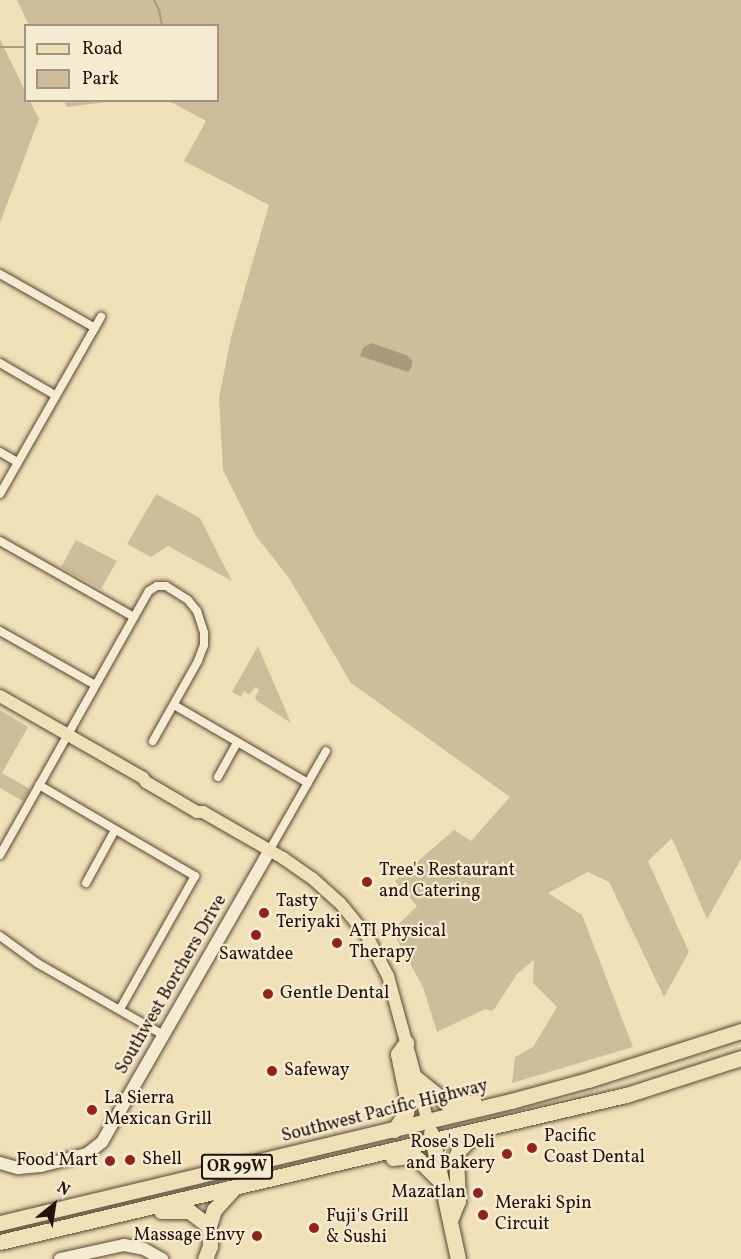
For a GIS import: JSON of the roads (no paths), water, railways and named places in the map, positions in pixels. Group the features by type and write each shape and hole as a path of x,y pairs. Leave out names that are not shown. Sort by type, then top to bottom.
{"highway":[{"name":"Southwest Pacific Highway","path":"0,1223 428,1122 528,1096 741,1031"},
{"path":"394,1130 407,1108 407,1094 398,1054 406,1043"},
{"name":"Southwest Pacific Highway","path":"0,1242 626,1095 741,1059"},
{"path":"416,1078 439,1098 457,1106 512,1091 528,1096"},
{"path":"428,1122 451,1218 458,1259"},
{"path":"451,1218 458,1201 456,1157 459,1150 478,1130"},
{"path":"326,1166 336,1171 409,1156 418,1159 443,1183"},
{"path":"205,1259 210,1242 209,1226 215,1207 235,1187"},
{"path":"142,1209 169,1212 189,1211 209,1226"}],"main road":[{"path":"0,696 143,778 150,778 199,806 203,812 269,850 327,890 367,936 390,982 428,1122"}],"street":[{"path":"0,274 95,328"},
{"path":"0,494 101,317"},
{"path":"0,363 56,395"},
{"path":"0,452 17,462"},
{"path":"0,541 134,617"},
{"path":"0,855 150,591 157,586 166,586 178,592 197,611 204,633 202,653 153,741"},
{"path":"0,631 95,685"},
{"path":"174,705 308,783"},
{"path":"218,777 237,743"},
{"name":"Southwest Borchers Drive","path":"0,1163 18,1168 32,1168 79,1157 97,1147 108,1133 165,1036 326,751"},
{"path":"39,785 195,876 120,1010"},
{"path":"86,883 115,830"},
{"path":"0,936 37,963 165,1036"},
{"path":"60,1259 124,1245 144,1249 162,1259"}],"waterway":[{"path":"154,0 162,24"},
{"path":"0,47 24,47"}],"place":[{"name":"Tree's Restaurant and Catering","path":"367,882"},
{"name":"Tasty Teriyaki","path":"264,913"},
{"name":"Sawatdee","path":"256,935"},
{"name":"ATI Physical Therapy","path":"337,943"},
{"name":"Gentle Dental","path":"268,994"},
{"name":"Safeway","path":"272,1071"},
{"name":"La Sierra Mexican Grill","path":"92,1110"},
{"name":"Pacific Coast Dental","path":"532,1148"},
{"name":"Rose's Deli and Bakery","path":"507,1154"},
{"name":"Shell","path":"130,1160"},
{"name":"Food Mart","path":"110,1161"},
{"name":"Mazatlan","path":"478,1193"},
{"name":"Meraki Spin Circuit","path":"483,1215"},
{"name":"Fuji's Grill & Sushi","path":"314,1228"},
{"name":"Massage Envy","path":"257,1236"}]}
